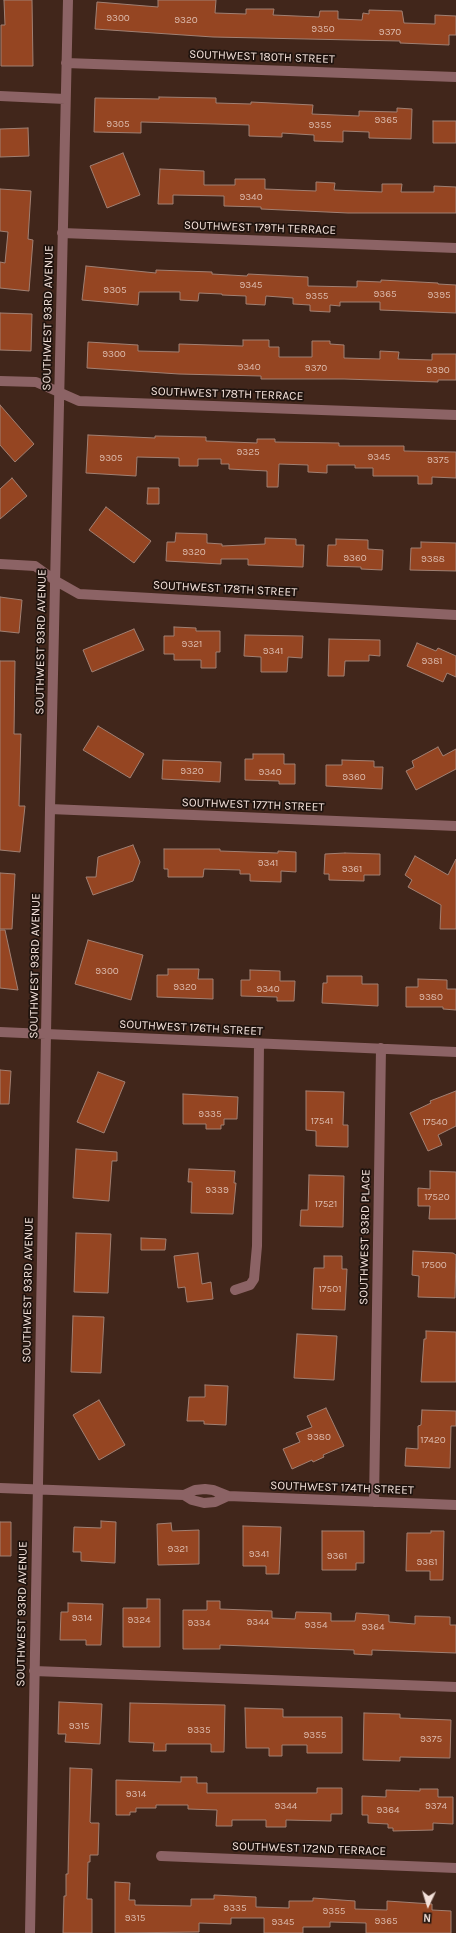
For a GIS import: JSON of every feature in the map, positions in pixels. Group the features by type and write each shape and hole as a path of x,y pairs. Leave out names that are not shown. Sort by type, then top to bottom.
{"street":[{"name":"SOUTHWEST 93RD AVENUE","path":"30,1933 50,810 68,0"},
{"name":"SOUTHWEST 180TH STREET","path":"66,63 456,77"},
{"path":"0,96 65,99"},
{"name":"SOUTHWEST 179TH TERRACE","path":"62,233 456,248"},
{"name":"SOUTHWEST 178TH TERRACE","path":"0,381 36,382 79,401 456,416"},
{"name":"SOUTHWEST 178TH STREET","path":"0,564 35,566 56,581 80,594 456,615"},
{"name":"SOUTHWEST 177TH STREET","path":"50,810 456,826"},
{"name":"SOUTHWEST 176TH STREET","path":"0,1032 381,1048"},
{"path":"235,1290 250,1285 254,1279 257,1246 259,1044"},
{"path":"381,1048 456,1052"},
{"name":"SOUTHWEST 93RD PLACE","path":"374,1502 381,1048"},
{"name":"SOUTHWEST 174TH STREET","path":"0,1488 184,1495 195,1490 205,1489 213,1490 228,1496 456,1505"},
{"name":"SOUTHWEST 174TH STREET","path":"184,1495 192,1500 204,1503 215,1502 228,1496"},
{"path":"34,1671 456,1687"},
{"name":"SOUTHWEST 172ND TERRACE","path":"161,1856 456,1868"}],"building":[{"path":"4,0 32,0 33,66 1,66 1,25 5,25"},
{"path":"158,0 216,0 215,13 246,14 246,9 274,9 273,15 319,17 320,11 338,11 338,19 362,20 363,13 369,14 369,10 402,11 404,23 435,24 435,15 456,16 456,35 449,35 449,45 400,43 400,41 213,37 95,29 97,2 158,7"},
{"path":"159,97 216,98 216,103 251,104 251,102 313,105 312,114 359,116 359,111 397,112 397,108 412,109 411,139 369,138 369,132 343,131 343,142 314,141 314,135 282,133 282,137 249,136 249,125 141,122 141,133 94,132 95,98 159,99"},
{"path":"433,121 456,121 456,143 433,143"},
{"path":"28,128 29,156 0,157 0,129"},
{"path":"123,153 140,195 107,208 90,166"},
{"path":"160,169 204,171 204,185 235,185 235,179 265,179 265,189 316,191 316,182 335,183 334,190 382,192 382,184 402,184 401,192 434,192 434,186 456,187 456,213 348,213 261,209 261,207 224,206 224,196 173,195 173,204 158,204"},
{"path":"0,189 31,191 28,239 33,240 29,291 0,288 0,262 5,263 8,232 0,231"},
{"path":"86,266 156,273 156,270 212,272 212,274 247,276 248,274 308,277 308,286 357,287 357,281 381,282 381,280 456,285 456,313 380,310 380,302 340,302 340,306 330,305 330,312 310,311 310,305 293,304 293,298 266,296 265,305 246,304 246,296 222,294 199,293 198,301 180,300 180,292 139,292 138,305 82,300"},
{"path":"0,313 32,314 31,351 0,350"},
{"path":"243,340 269,340 269,347 279,347 279,357 312,357 312,341 330,341 330,344 344,345 344,358 380,359 380,351 399,352 398,359 432,360 432,354 456,354 456,380 438,380 438,382 344,379 261,379 261,376 179,374 87,368 88,342 138,345 138,351 179,352 179,344 243,346"},
{"path":"0,405 34,444 15,462 0,445"},
{"path":"88,435 155,438 155,436 206,437 206,441 257,443 257,439 275,439 275,442 339,443 339,446 404,446 404,451 456,452 456,478 432,477 432,484 418,484 418,476 373,476 373,468 355,468 355,465 327,465 327,473 308,472 308,465 279,464 278,487 267,487 267,471 229,469 229,464 221,464 221,459 198,459 198,466 179,466 179,458 137,457 136,476 86,473"},
{"path":"12,478 27,496 0,519 0,489"},
{"path":"148,488 159,488 159,504 147,504"},
{"path":"106,507 151,541 134,563 89,530"},
{"path":"176,533 207,534 207,543 222,544 222,546 265,544 265,538 296,539 296,545 304,545 303,567 248,565 248,559 221,559 221,564 166,561 167,542 175,542"},
{"path":"336,539 368,540 368,549 383,550 382,570 361,569 361,567 327,566 328,545 336,545"},
{"path":"421,542 456,543 456,571 410,570 411,548 421,548"},
{"path":"0,597 22,600 19,633 0,631"},
{"path":"174,627 196,628 196,631 220,631 220,652 216,652 216,668 201,668 201,660 174,660 174,654 164,654 164,636 174,636"},
{"path":"134,629 144,650 92,672 83,650"},
{"path":"245,635 303,636 302,658 288,657 287,672 261,672 261,657 244,656"},
{"path":"329,639 380,640 380,656 369,655 369,661 345,661 344,676 328,676"},
{"path":"417,643 436,651 438,648 456,656 456,677 447,673 443,682 407,666"},
{"path":"0,661 15,661 14,734 21,734 19,806 25,806 20,852 0,850"},
{"path":"98,726 144,754 130,778 83,750"},
{"path":"438,747 443,756 456,749 456,769 416,790 406,771 414,767 412,761"},
{"path":"253,754 284,754 284,764 295,764 295,784 279,784 279,781 245,780 245,759 253,759"},
{"path":"163,760 221,762 220,782 162,779"},
{"path":"342,760 374,761 374,767 383,767 382,789 326,786 326,765 342,765"},
{"path":"133,845 140,862 133,881 93,895 86,877 96,877 98,857"},
{"path":"164,849 220,849 220,851 278,853 278,851 296,852 296,872 281,871 281,882 250,881 250,874 240,874 240,870 204,869 203,877 168,877 168,869 164,869"},
{"path":"325,854 380,854 380,875 364,875 364,881 329,880 329,874 324,874"},
{"path":"415,856 448,875 456,859 456,929 440,929 441,905 408,887 412,880 405,875"},
{"path":"0,873 15,874 12,929 0,929"},
{"path":"0,930 5,930 18,990 0,988"},
{"path":"88,940 143,955 131,1000 75,984"},
{"path":"168,969 199,969 198,979 213,979 213,999 157,997 157,975 168,975"},
{"path":"250,970 280,971 280,981 295,981 294,1001 277,1001 277,997 241,996 241,980 250,980"},
{"path":"327,976 362,976 362,984 378,984 378,1006 322,1003 323,983 327,983"},
{"path":"418,979 447,980 447,989 456,989 456,1010 443,1009 443,1007 406,1007 406,987 418,987"},
{"path":"0,1070 11,1071 9,1104 0,1104"},
{"path":"98,1072 125,1082 104,1133 77,1122"},
{"path":"306,1091 344,1092 343,1125 348,1125 348,1147 316,1146 316,1131 306,1130"},
{"path":"456,1091 456,1126 438,1135 442,1145 428,1151 410,1113 431,1103 430,1101"},
{"path":"183,1094 238,1097 237,1119 224,1119 224,1125 221,1125 221,1129 206,1129 206,1124 183,1124"},
{"path":"76,1149 117,1152 117,1161 112,1161 109,1201 73,1198"},
{"path":"189,1169 235,1171 234,1183 236,1183 233,1214 191,1213 192,1182 188,1182"},
{"path":"430,1171 456,1172 456,1219 429,1219 430,1206 418,1206 418,1188 430,1189"},
{"path":"309,1175 344,1176 343,1227 300,1226 301,1210 308,1210"},
{"path":"76,1233 111,1234 108,1293 74,1292"},
{"path":"141,1238 166,1239 165,1250 141,1250"},
{"path":"413,1251 453,1253 456,1255 455,1298 418,1297 419,1276 412,1275"},
{"path":"198,1253 202,1284 211,1282 213,1299 187,1302 185,1287 178,1288 174,1256"},
{"path":"324,1256 342,1256 342,1269 347,1269 345,1310 312,1309 314,1268 324,1268"},
{"path":"73,1316 104,1317 101,1373 71,1372"},
{"path":"426,1331 456,1332 456,1382 421,1382 424,1339 426,1339"},
{"path":"297,1334 337,1336 334,1380 294,1378"},
{"path":"205,1385 228,1386 226,1425 204,1424 204,1421 187,1421 189,1397 205,1397"},
{"path":"99,1400 125,1445 99,1460 73,1415"},
{"path":"326,1408 344,1446 323,1455 324,1457 313,1462 312,1460 292,1469 283,1449 300,1442 296,1433 312,1427 307,1416"},
{"path":"422,1410 456,1411 456,1426 451,1426 450,1468 405,1466 406,1448 418,1449 418,1426 421,1425"},
{"path":"101,1521 116,1522 115,1563 81,1561 81,1552 73,1552 74,1527 101,1528"},
{"path":"0,1522 11,1522 11,1556 0,1556"},
{"path":"171,1523 172,1531 199,1530 199,1564 158,1565 157,1524"},
{"path":"243,1526 281,1527 279,1574 266,1574 266,1566 243,1566"},
{"path":"322,1531 364,1531 364,1563 356,1563 356,1570 322,1570"},
{"path":"431,1531 444,1531 443,1580 430,1580 430,1571 406,1571 407,1533 431,1533"},
{"path":"147,1599 160,1599 160,1647 123,1647 123,1608 147,1608"},
{"path":"207,1601 220,1601 220,1609 272,1611 272,1618 295,1619 296,1612 331,1613 331,1621 355,1621 356,1613 389,1615 389,1622 415,1624 415,1616 450,1617 450,1625 456,1625 456,1653 372,1650 372,1655 354,1654 354,1650 220,1645 220,1649 183,1649 183,1610 207,1610"},
{"path":"68,1603 103,1604 101,1645 86,1645 86,1640 60,1640 61,1612 68,1612"},
{"path":"59,1702 102,1704 100,1744 65,1742 66,1734 58,1734"},
{"path":"130,1703 225,1705 224,1752 211,1752 211,1744 166,1744 166,1751 153,1751 154,1743 129,1742"},
{"path":"245,1708 283,1709 283,1717 342,1717 342,1753 307,1753 307,1745 282,1745 282,1756 269,1756 269,1748 246,1748"},
{"path":"364,1713 400,1714 400,1718 451,1720 450,1758 400,1757 400,1761 363,1760"},
{"path":"70,1768 92,1769 90,1822 99,1823 98,1855 90,1855 90,1862 88,1862 87,1899 92,1899 92,1933 63,1933 64,1896 66,1896 66,1874 68,1874"},
{"path":"181,1777 197,1777 197,1783 207,1783 207,1793 317,1793 317,1788 342,1788 342,1814 331,1814 331,1821 286,1820 286,1827 266,1827 266,1820 232,1820 232,1826 216,1826 217,1810 188,1809 188,1805 156,1805 156,1808 136,1808 136,1812 130,1812 130,1815 116,1815 116,1780 181,1782"},
{"path":"420,1789 438,1789 438,1797 453,1797 453,1824 433,1823 433,1830 393,1831 393,1828 388,1828 388,1824 368,1823 368,1815 362,1815 362,1796 386,1797 386,1790 420,1791"},
{"path":"115,1882 130,1883 129,1900 135,1900 135,1905 191,1906 191,1899 214,1899 214,1895 256,1897 256,1907 289,1908 289,1901 313,1901 313,1898 355,1901 355,1909 387,1910 387,1901 432,1904 432,1910 451,1911 451,1933 366,1933 366,1923 330,1922 330,1927 303,1927 303,1933 264,1933 264,1918 231,1918 231,1924 199,1923 199,1932 115,1933"}]}
